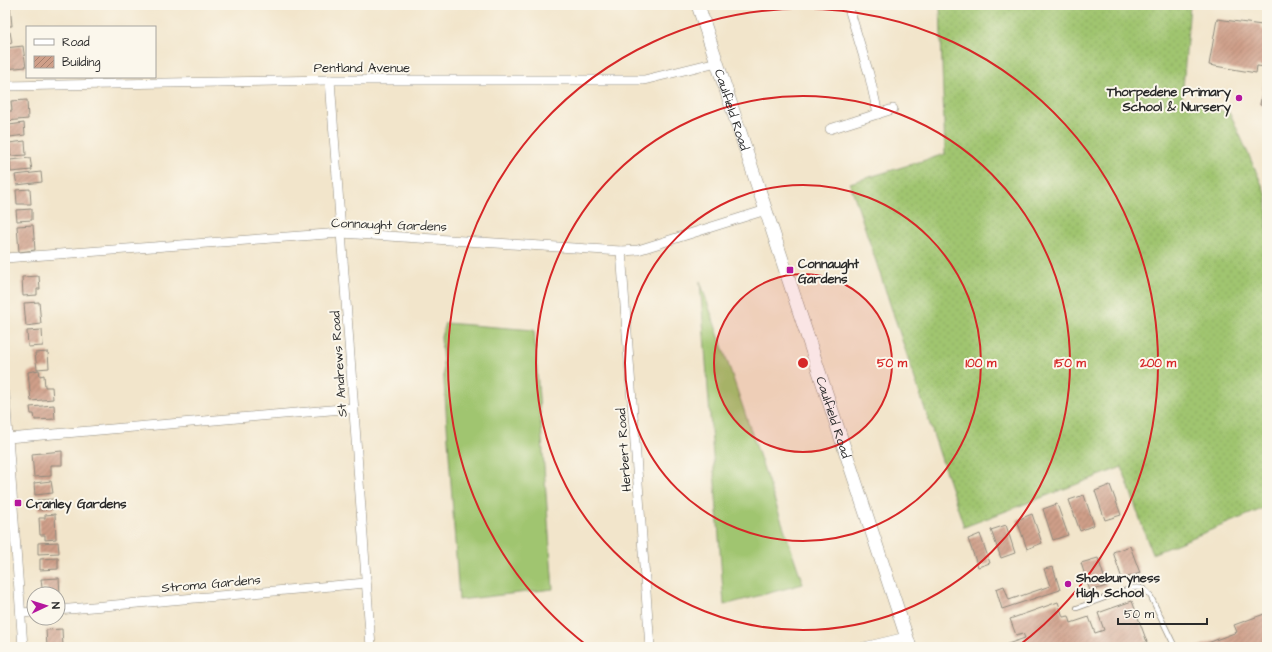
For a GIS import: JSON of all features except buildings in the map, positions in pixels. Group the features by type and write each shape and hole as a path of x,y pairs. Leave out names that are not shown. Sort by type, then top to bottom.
{"street":[{"name":"Caulfield Road","path":"698,5 908,642"},
{"path":"848,5 869,74 878,114"},
{"name":"Pentland Avenue","path":"5,86 330,80 644,80 717,62"},
{"name":"St Andrews Road","path":"330,80 371,647"},
{"path":"830,129 893,109"},
{"name":"Connaught Gardens","path":"5,258 341,233 621,251 638,250 766,210"},
{"name":"Herbert Road","path":"621,251 650,647"},
{"path":"5,395 23,647"},
{"path":"8,438 354,408"},
{"name":"Stroma Gardens","path":"66,609 366,583"},
{"path":"21,613 26,613"},
{"path":"864,647 908,642"}],"lane":[{"path":"1077,608 1132,588 1143,588 1151,596 1175,647"}],"green space":[{"path":"940,5 1190,5 1182,99 1230,113 1267,196 1267,507 1152,554 1122,467 964,527 850,183 945,154"},
{"path":"700,281 803,584 724,605"},
{"path":"445,323 534,330 553,589 459,600 441,337"}],"place":[{"name":"Thorpedene Primary School & Nursery","path":"1239,98"},
{"name":"Connaught Gardens","path":"790,270"},
{"name":"Cranley Gardens","path":"18,503"},
{"name":"Shoeburyness High School","path":"1068,584"}]}
